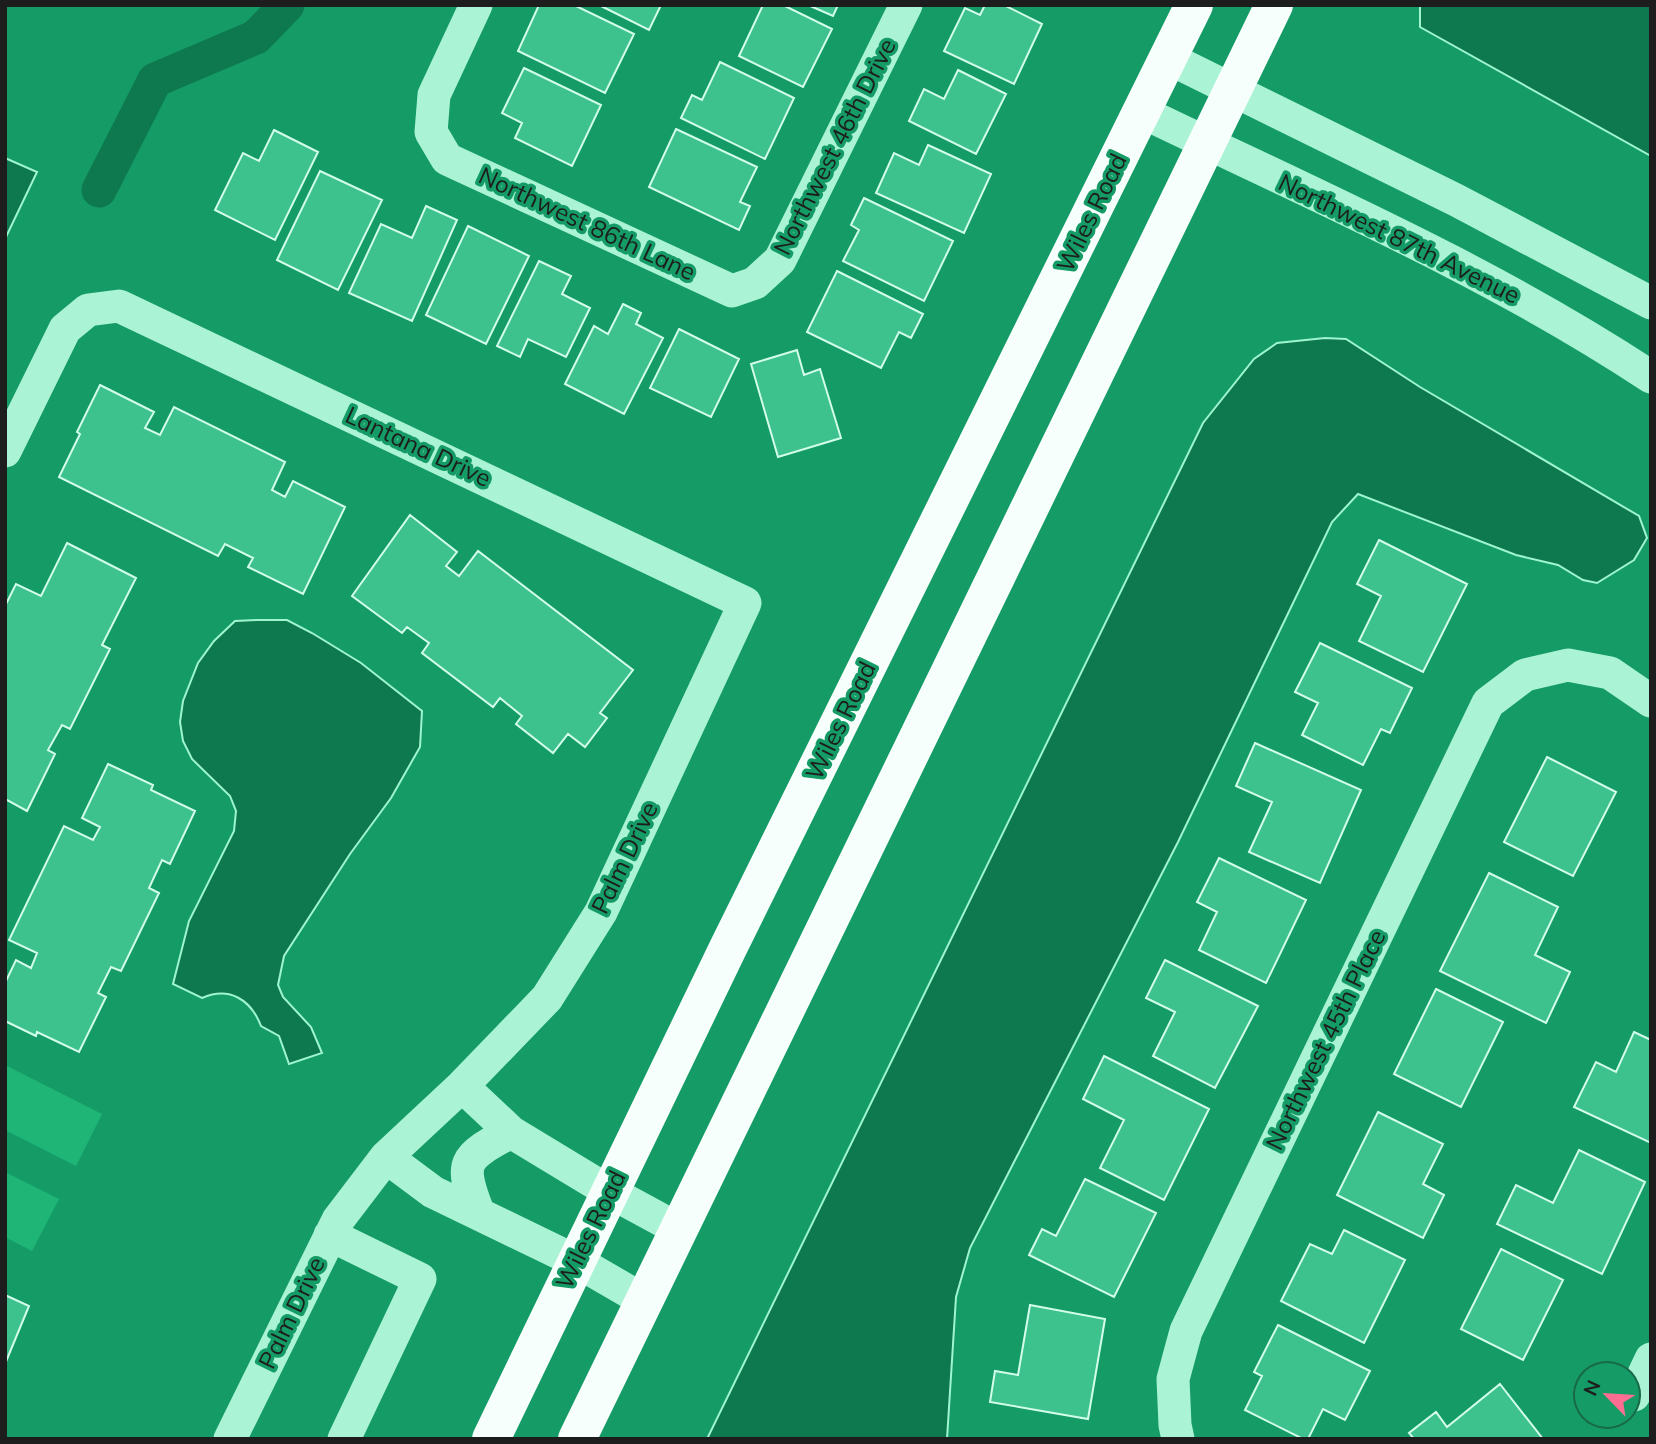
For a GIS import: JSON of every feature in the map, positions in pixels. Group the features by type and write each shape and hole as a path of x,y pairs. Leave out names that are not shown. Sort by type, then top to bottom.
{"main road":[{"name":"Wiles Road","path":"491,1439 1194,5"},
{"path":"577,1439 1275,5"}],"street":[{"name":"Northwest 86th Lane","path":"476,5 434,95 431,132 447,159 732,292 755,283"},
{"name":"Northwest 46th Drive","path":"755,283 780,260 906,5"},
{"path":"1168,58 1456,200 1651,303"},
{"name":"Northwest 87th Avenue","path":"1142,112 1452,261 1567,324 1651,377"},
{"name":"Lantana Drive","path":"5,451 65,329 88,310 119,306 746,603"},
{"name":"Palm Drive","path":"229,1439 338,1220 386,1157 462,1086 547,998 601,912 746,603"},
{"name":"Northwest 45th Place","path":"1177,1432 1172,1379 1186,1331 1488,703 1525,676 1569,665 1610,673 1651,701"},
{"path":"462,1086 511,1132 610,1192 680,1230"},
{"path":"479,1214 467,1183 467,1169 480,1149 511,1132"},
{"path":"386,1157 433,1192 576,1261 645,1301"},
{"path":"330,1235 420,1279 344,1439"},
{"path":"1642,1378 1651,1359"}],"shaded area":[{"path":"1420,5 1651,5 1651,156 1420,27"},
{"path":"5,158 37,172 5,239"},
{"path":"1325,338 1346,339 1420,387 1639,516 1647,538 1634,560 1597,583 1583,580 1558,565 1516,555 1358,494 1332,522 1178,842 970,1248 956,1297 947,1439 707,1439 1203,423 1254,359 1277,343"},
{"path":"287,620 312,633 361,663 422,711 420,747 391,798 350,854 284,956 278,985 283,997 311,1027 322,1053 289,1064 279,1036 261,1026 251,1009 238,998 222,994 202,998 173,984 189,921 234,831 236,811 230,796 192,759 183,741 180,722 183,701 198,663 214,641 235,621"},
{"path":"5,1065 102,1114 76,1166 5,1130"},
{"path":"5,1172 59,1199 32,1251 5,1237"}],"building":[{"path":"539,5 574,5 634,34 605,93 518,51"},
{"path":"599,5 661,5 649,30"},
{"path":"763,5 783,5 832,29 803,87 739,56"},
{"path":"808,5 838,5 833,16"},
{"path":"985,5 1004,5 1042,24 1014,84 944,51 965,8 980,15"},
{"path":"720,62 794,98 765,159 681,118 692,95 702,100"},
{"path":"524,68 601,105 572,166 515,138 522,123 502,113"},
{"path":"958,70 1006,94 976,154 909,121 924,89 944,99"},
{"path":"676,129 757,167 740,202 750,206 739,230 649,187"},
{"path":"274,130 318,152 275,240 215,210 243,153 259,161"},
{"path":"928,145 991,174 964,233 876,193 894,153 919,165"},
{"path":"320,171 382,200 338,290 277,260"},
{"path":"864,198 953,241 924,301 843,261 859,230 851,225"},
{"path":"426,206 457,220 412,321 349,293 381,224 412,238"},
{"path":"468,226 529,256 486,344 426,315"},
{"path":"539,261 571,276 562,294 590,308 566,357 528,339 520,357 497,346"},
{"path":"837,271 923,314 911,338 899,332 881,368 807,332"},
{"path":"623,304 641,313 636,324 663,338 624,414 565,384 594,326 608,334"},
{"path":"679,329 739,359 711,417 650,388"},
{"path":"797,350 804,375 820,369 841,438 778,457 751,364"},
{"path":"100,385 154,412 145,428 160,435 174,407 285,462 272,490 285,497 293,481 345,507 303,594 248,567 253,558 225,544 218,556 59,477"},
{"path":"410,515 457,552 446,566 459,576 478,551 633,670 600,713 607,718 585,747 568,734 553,753 516,724 522,716 500,698 493,707 422,653 429,643 407,627 402,633 352,596"},
{"path":"1379,540 1467,584 1423,672 1359,641 1381,596 1357,584"},
{"path":"67,543 136,578 102,645 110,649 70,729 62,725 48,750 55,754 27,811 5,799 5,606 16,584 41,596"},
{"path":"1320,643 1412,688 1390,733 1381,729 1363,765 1302,735 1318,703 1295,692"},
{"path":"1255,743 1361,790 1320,883 1249,852 1272,802 1236,786"},
{"path":"1547,757 1616,792 1573,876 1504,842"},
{"path":"108,764 153,785 151,790 195,811 170,864 162,860 149,888 159,893 121,971 111,967 98,993 106,997 79,1052 37,1032 36,1036 5,1021 5,983 16,960 31,968 37,953 9,940 64,826 93,840 100,827 82,818"},
{"path":"1219,858 1306,900 1266,983 1199,950 1217,912 1197,902"},
{"path":"1489,873 1558,907 1535,955 1570,972 1546,1023 1440,971"},
{"path":"1165,960 1258,1006 1215,1088 1153,1056 1175,1012 1146,998"},
{"path":"1436,989 1503,1022 1461,1107 1394,1074"},
{"path":"1634,1032 1651,1040 1651,1143 1574,1107 1596,1062 1616,1072"},
{"path":"1104,1056 1209,1109 1164,1200 1100,1168 1124,1120 1083,1099"},
{"path":"1378,1112 1443,1144 1423,1184 1444,1195 1423,1238 1337,1195"},
{"path":"1579,1150 1645,1182 1602,1274 1497,1224 1516,1185 1553,1203"},
{"path":"1085,1179 1156,1213 1114,1297 1029,1255 1042,1229 1056,1236"},
{"path":"1344,1230 1405,1260 1364,1343 1281,1301 1310,1244 1332,1254"},
{"path":"1501,1249 1563,1280 1523,1360 1461,1329"},
{"path":"5,1295 29,1306 5,1364"},
{"path":"1030,1305 1105,1319 1088,1419 990,1402 995,1371 1018,1375"},
{"path":"1278,1325 1370,1371 1345,1420 1323,1409 1308,1439 1245,1410 1262,1376 1254,1372"},
{"path":"1500,1384 1543,1439 1414,1439 1409,1433 1436,1412 1447,1427"}],"waterway":[{"path":"99,190 155,80 256,37 287,5"}]}
